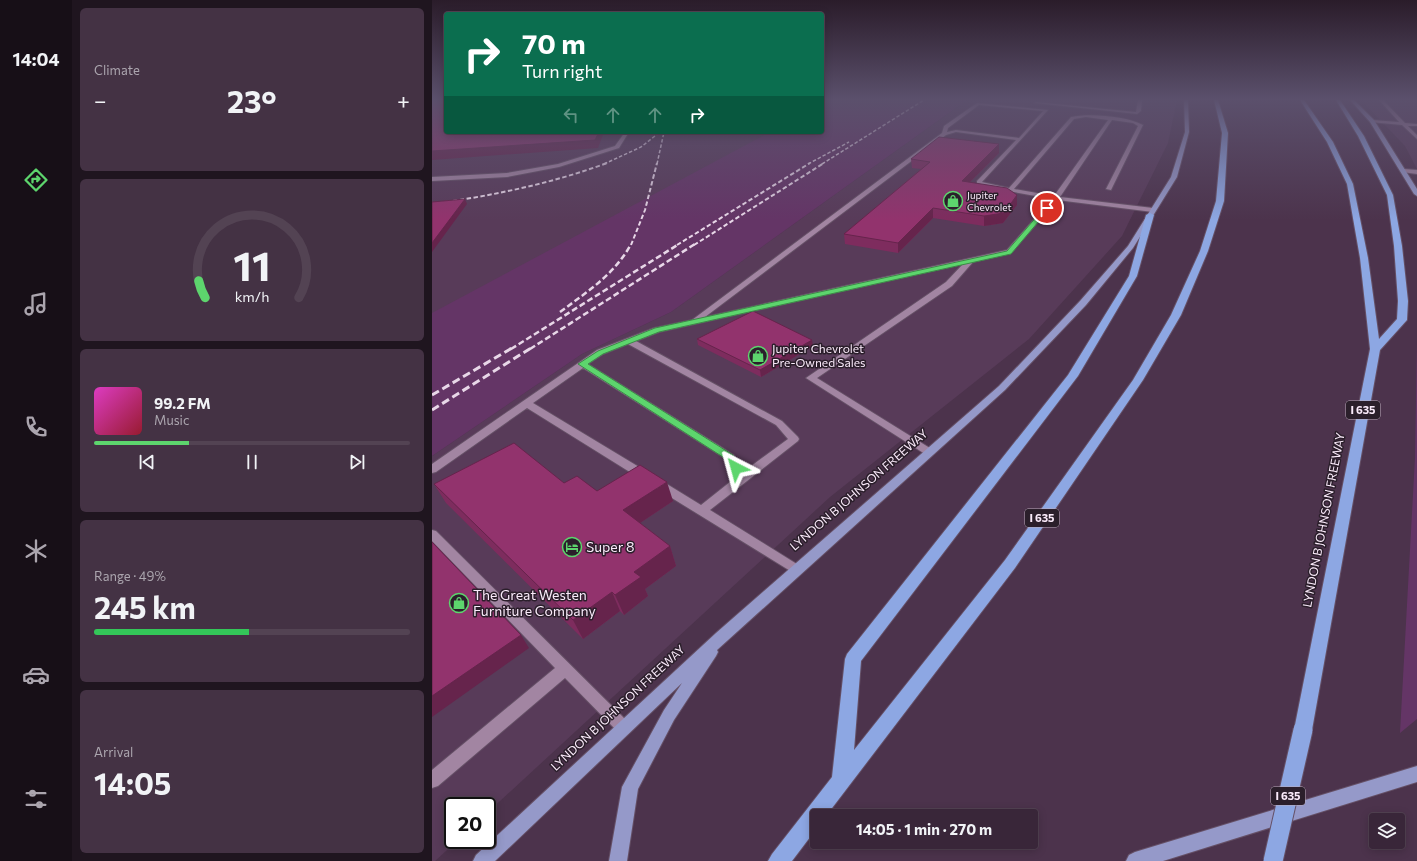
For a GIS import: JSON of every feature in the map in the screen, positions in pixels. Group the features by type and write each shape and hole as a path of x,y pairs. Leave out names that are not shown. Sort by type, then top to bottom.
{"highway":[{"name":"I 635","path":"779,861 842,778 1010,564 1138,380 1176,315 1204,251 1220,201 1224,140"},
{"name":"LYNDON B JOHNSON FREEWAY","path":"1273,861 1303,730 1375,349 1364,258 1350,184 1329,140"},
{"path":"1363,140 1390,195 1398,246 1403,301 1402,320 1375,349"},
{"path":"842,778 853,659 1073,376 1133,276 1152,212"}],"main road":[{"name":"LYNDON B JOHNSON FREEWAY","path":"482,861 721,637 1002,388 1083,303 1131,247 1174,177 1185,140"},
{"path":"1384,140 1417,194"},
{"path":"618,861 630,788 669,715 721,637"},
{"path":"1135,861 1417,774"}],"lane":[{"path":"432,179 508,175 553,167 617,147 622,140"},
{"path":"692,322 874,188 936,140"},
{"path":"1019,140 979,182 984,185 1056,198 1152,212"},
{"path":"1010,190 1054,140"},
{"path":"432,469 526,402 600,352 657,330 1009,252 1056,198 1096,140"},
{"path":"1109,189 1134,140"},
{"path":"1404,171 1417,172"},
{"path":"929,452 811,378 949,284 972,259"},
{"path":"629,341 780,423 794,439 701,511"},
{"path":"582,364 730,457 741,479"},
{"path":"526,402 796,569"},
{"path":"432,534 624,728"},
{"path":"432,780 565,669"}],"shaded area":[{"path":"432,140 821,140 432,346"},
{"path":"755,140 911,140 671,312 582,354 432,456 432,313"},
{"path":"911,140 1169,140 1122,236 1029,339 830,497 496,805 496,797 444,797 444,849 448,849 435,861 432,861 432,456 582,354 671,312"},
{"path":"1399,140 1417,140 1417,169 1405,146"},
{"path":"1417,342 1417,719 1400,733 1415,458"}],"building":[{"path":"432,140 592,140 432,151"},
{"name":"Jupiter Chevrolet","path":"935,140 966,140 999,144 962,181 1007,188 1017,195 1004,213 984,216 933,208 898,243 844,234 930,162 911,159"},
{"path":"465,199 432,243 432,202"},
{"name":"Jupiter Chevrolet Pre-Owned Sales","path":"753,311 812,340 760,370 697,339"},
{"name":"Super 8","path":"514,443 564,483 577,476 597,491 640,465 667,482 623,510 670,546 634,572 641,577 615,595 612,592 573,620 434,484"},
{"name":"The Great Westen Furniture Company","path":"432,542 521,635 432,696"}],"railway":[{"path":"604,164 641,147 650,140"},
{"path":"657,164 662,140"},
{"path":"822,164 860,140"},
{"path":"808,164 849,142"},
{"path":"631,245 645,210 657,163"},
{"path":"677,245 810,163"},
{"path":"694,245 824,163"},
{"path":"432,204 476,197 542,183 604,164"},
{"path":"560,312 600,282 617,264 631,244"},
{"path":"511,349 679,244"},
{"path":"530,349 695,244"},
{"path":"432,395 512,348"},
{"path":"432,410 531,348"}],"place":[{"name":"Jupiter Chevrolet","path":"953,201"},
{"name":"Jupiter Chevrolet Pre-Owned Sales","path":"758,356"},
{"name":"Super 8","path":"572,547"},
{"name":"The Great Westen Furniture Company","path":"459,603"}],"route":[{"path":"736,468 730,457 582,364 600,352 657,330 1009,252 1047,208"}]}
